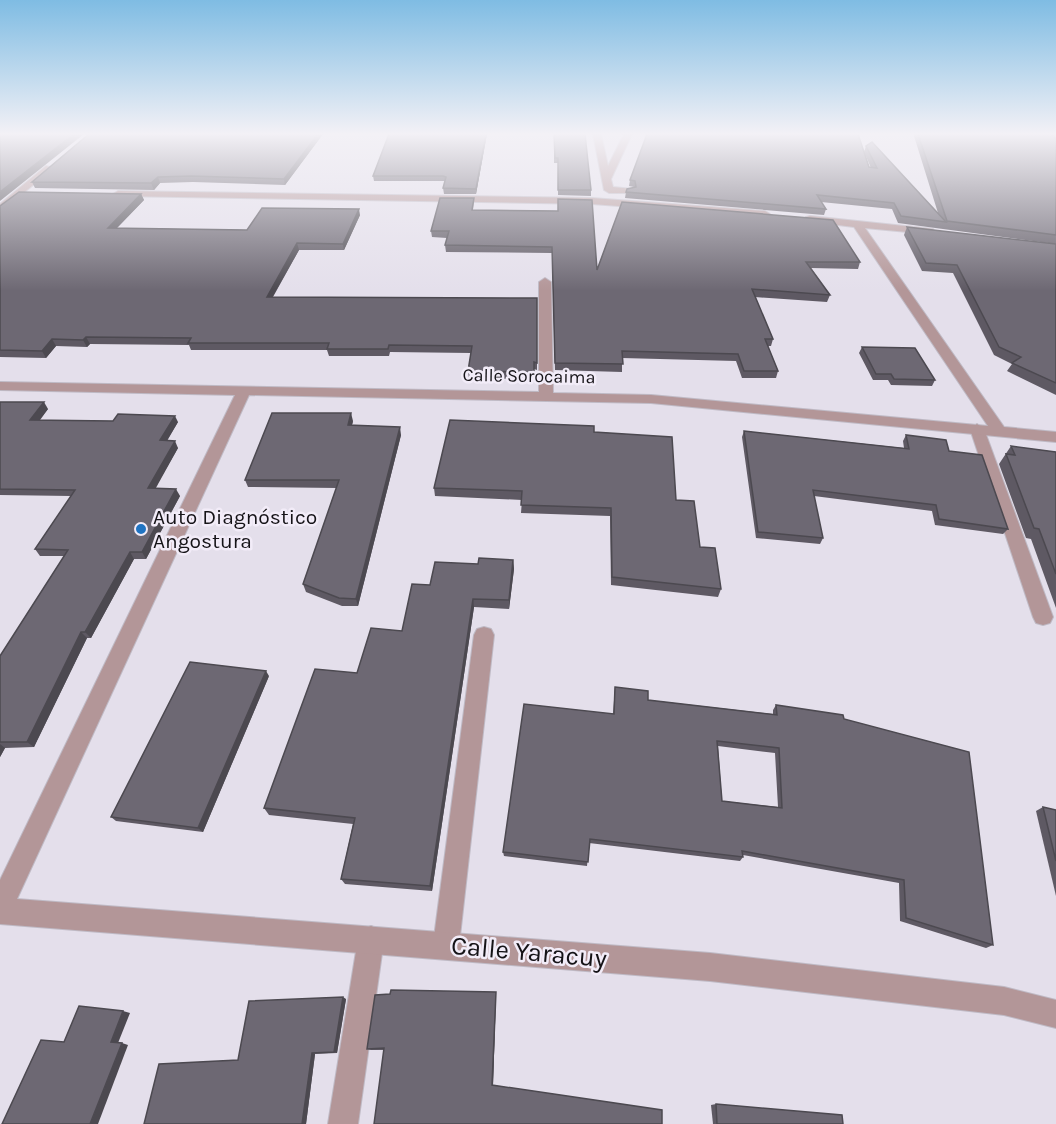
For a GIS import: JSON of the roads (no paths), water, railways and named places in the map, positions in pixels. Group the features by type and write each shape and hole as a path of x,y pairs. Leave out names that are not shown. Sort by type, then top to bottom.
{"street":[{"path":"0,209 28,186"},
{"path":"608,186 609,190 643,192"},
{"path":"19,194 31,194"},
{"path":"111,194 592,201 777,215"},
{"path":"801,218 944,233"},
{"path":"857,223 999,431"},
{"path":"546,282 546,396"},
{"name":"Calle Sorocaima","path":"0,386 546,396 695,403 1056,437"},
{"path":"0,909 244,390"},
{"path":"977,429 1043,617"},
{"path":"446,945 484,635"},
{"name":"Calle Yaracuy","path":"0,909 710,967 1004,1001 1056,1014"},
{"path":"343,1124 371,939"}],"place":[{"name":"Auto Diagnóstico Angostura","path":"141,529"}]}
